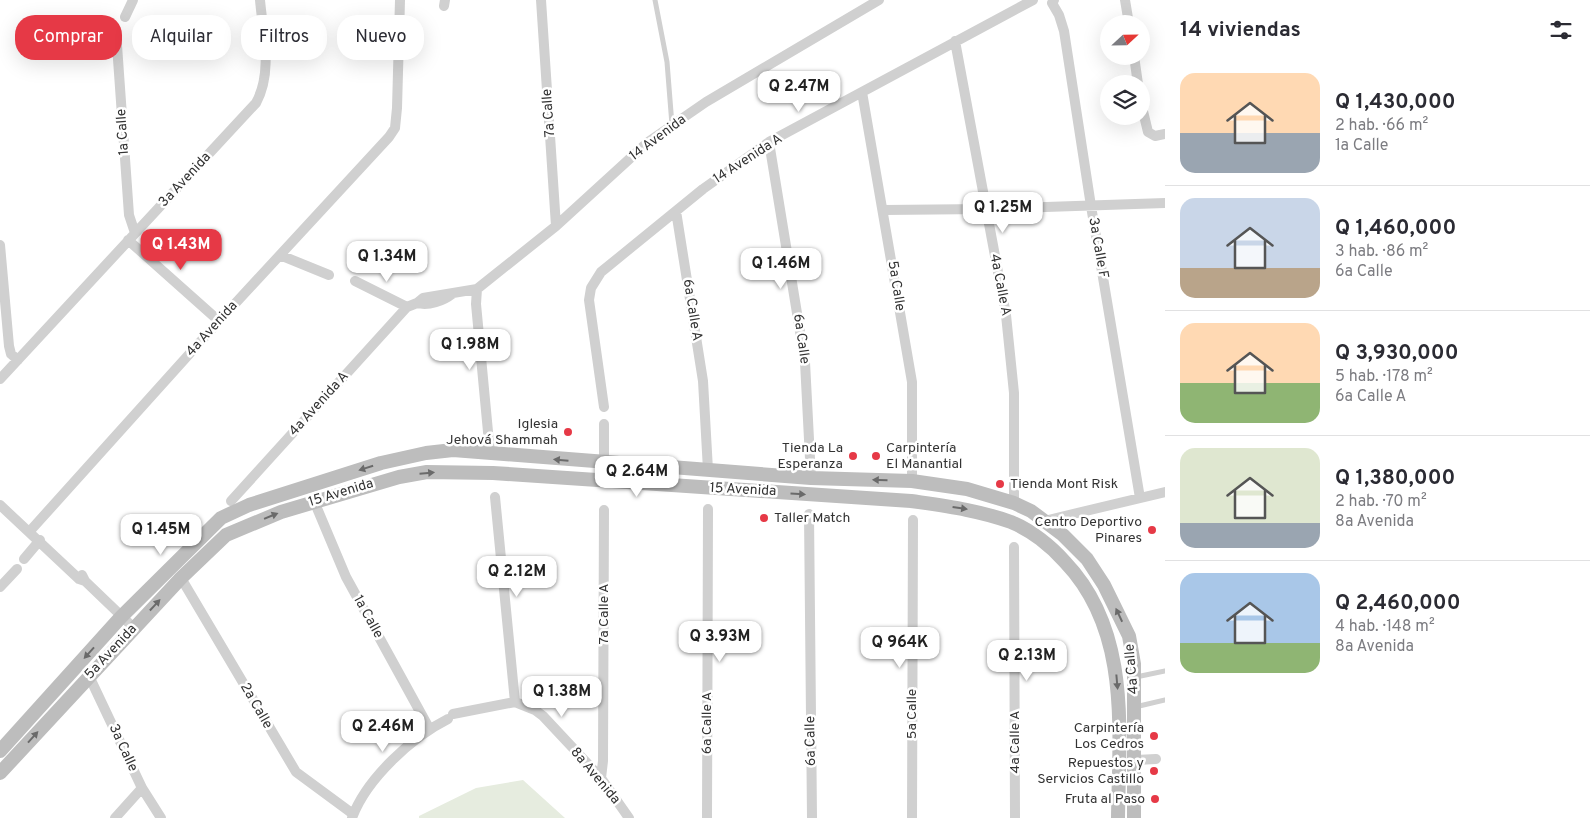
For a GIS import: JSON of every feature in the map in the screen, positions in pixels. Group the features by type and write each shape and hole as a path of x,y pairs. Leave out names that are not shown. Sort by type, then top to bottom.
{"main road":[{"name":"15 Avenida","path":"221,518 249,505 381,463 426,453 453,450 604,464 811,478 912,481 967,489 1014,503 1044,521"},
{"name":"15 Avenida","path":"226,535 314,501 399,477 418,474 493,473 911,501 971,510 1012,522 1051,547"},
{"name":"5a Avenida","path":"0,751 122,617 206,530 221,518"},
{"name":"4a Calle","path":"1044,521 1087,559 1104,585 1129,636 1134,677 1135,707 1134,818"},
{"name":"5a Avenida","path":"0,773 180,578 226,535"},
{"name":"4a Calle","path":"1051,547 1080,578 1103,620 1112,647 1117,677 1119,709 1118,818"}],"street":[{"path":"125,17 133,0"},
{"name":"3a Avenida","path":"0,379 256,104 264,88 266,70 260,0"},
{"name":"4a Avenida","path":"30,532 218,321 389,137 395,128 400,0"},
{"name":"7a Calle","path":"541,0 556,226"},
{"name":"14 Avenida","path":"412,305 423,298 444,292 452,294 477,289 556,226 648,142 706,102 879,0"},
{"name":"14 Avenida A","path":"604,407 590,313 591,288 601,272 726,172 770,142 955,40 1033,0"},
{"path":"1125,0 1128,15"},
{"name":"3a Calle F","path":"1050,1 1059,15 1064,31 1140,498"},
{"name":"4a Calle A","path":"955,40 1006,314 1014,393 1014,503"},
{"name":"1a Calle","path":"118,60 131,237"},
{"name":"5a Calle","path":"862,92 884,210 912,382 912,481"},
{"path":"1146,125 1148,132 1155,136 1165,134"},
{"name":"6a Calle","path":"770,142 805,362 811,478"},
{"path":"884,210 1091,206 1165,202"},
{"name":"6a Calle A","path":"676,211 702,381 708,470"},
{"path":"131,237 218,321"},
{"path":"0,244 9,346 11,354 18,360"},
{"path":"280,255 329,275"},
{"path":"355,281 412,305"},
{"path":"477,289 476,304 490,453"},
{"name":"4a Avenida A","path":"231,501 412,305"},
{"path":"604,424 604,464"},
{"path":"1044,521 1165,492"},
{"path":"352,816 377,775 429,728 451,717 515,702 495,496"},
{"name":"1a Calle","path":"314,501 346,577 429,728"},
{"path":"0,505 63,562 74,568 134,628"},
{"name":"6a Calle A","path":"707,818 708,509"},
{"name":"7a Calle A","path":"601,778 603,761 604,510"},
{"name":"6a Calle","path":"809,514 812,818"},
{"name":"5a Calle","path":"912,520 912,818"},
{"path":"24,559 40,540"},
{"name":"4a Calle A","path":"1014,547 1015,818"},
{"path":"0,587 17,569"},
{"name":"2a Calle","path":"180,578 296,772 352,816"},
{"name":"3a Calle","path":"89,676 142,788 161,818"},
{"name":"8a Avenida","path":"515,702 543,716 601,778 629,818"},
{"path":"1136,760 1156,759"},
{"path":"115,818 142,788"}],"lane":[{"path":"655,0 667,62 672,126"},
{"path":"1134,677 1165,671"},
{"path":"1135,707 1165,700"}],"shaded area":[{"path":"523,780 565,818 419,818 419,816 476,788"}],"place":[{"name":"Iglesia Jehová Shammah","path":"568,432"},
{"name":"Tienda La Esperanza","path":"853,456"},
{"name":"Carpintería El Manantial","path":"876,456"},
{"name":"Tienda Mont Risk","path":"1000,484"},
{"name":"Taller Match","path":"764,518"},
{"name":"Centro Deportivo Pinares","path":"1152,530"},
{"name":"Carpintería Los Cedros","path":"1154,736"},
{"name":"Repuestos y Servicios Castillo","path":"1154,771"},
{"name":"Fruta al Paso","path":"1155,799"}]}
